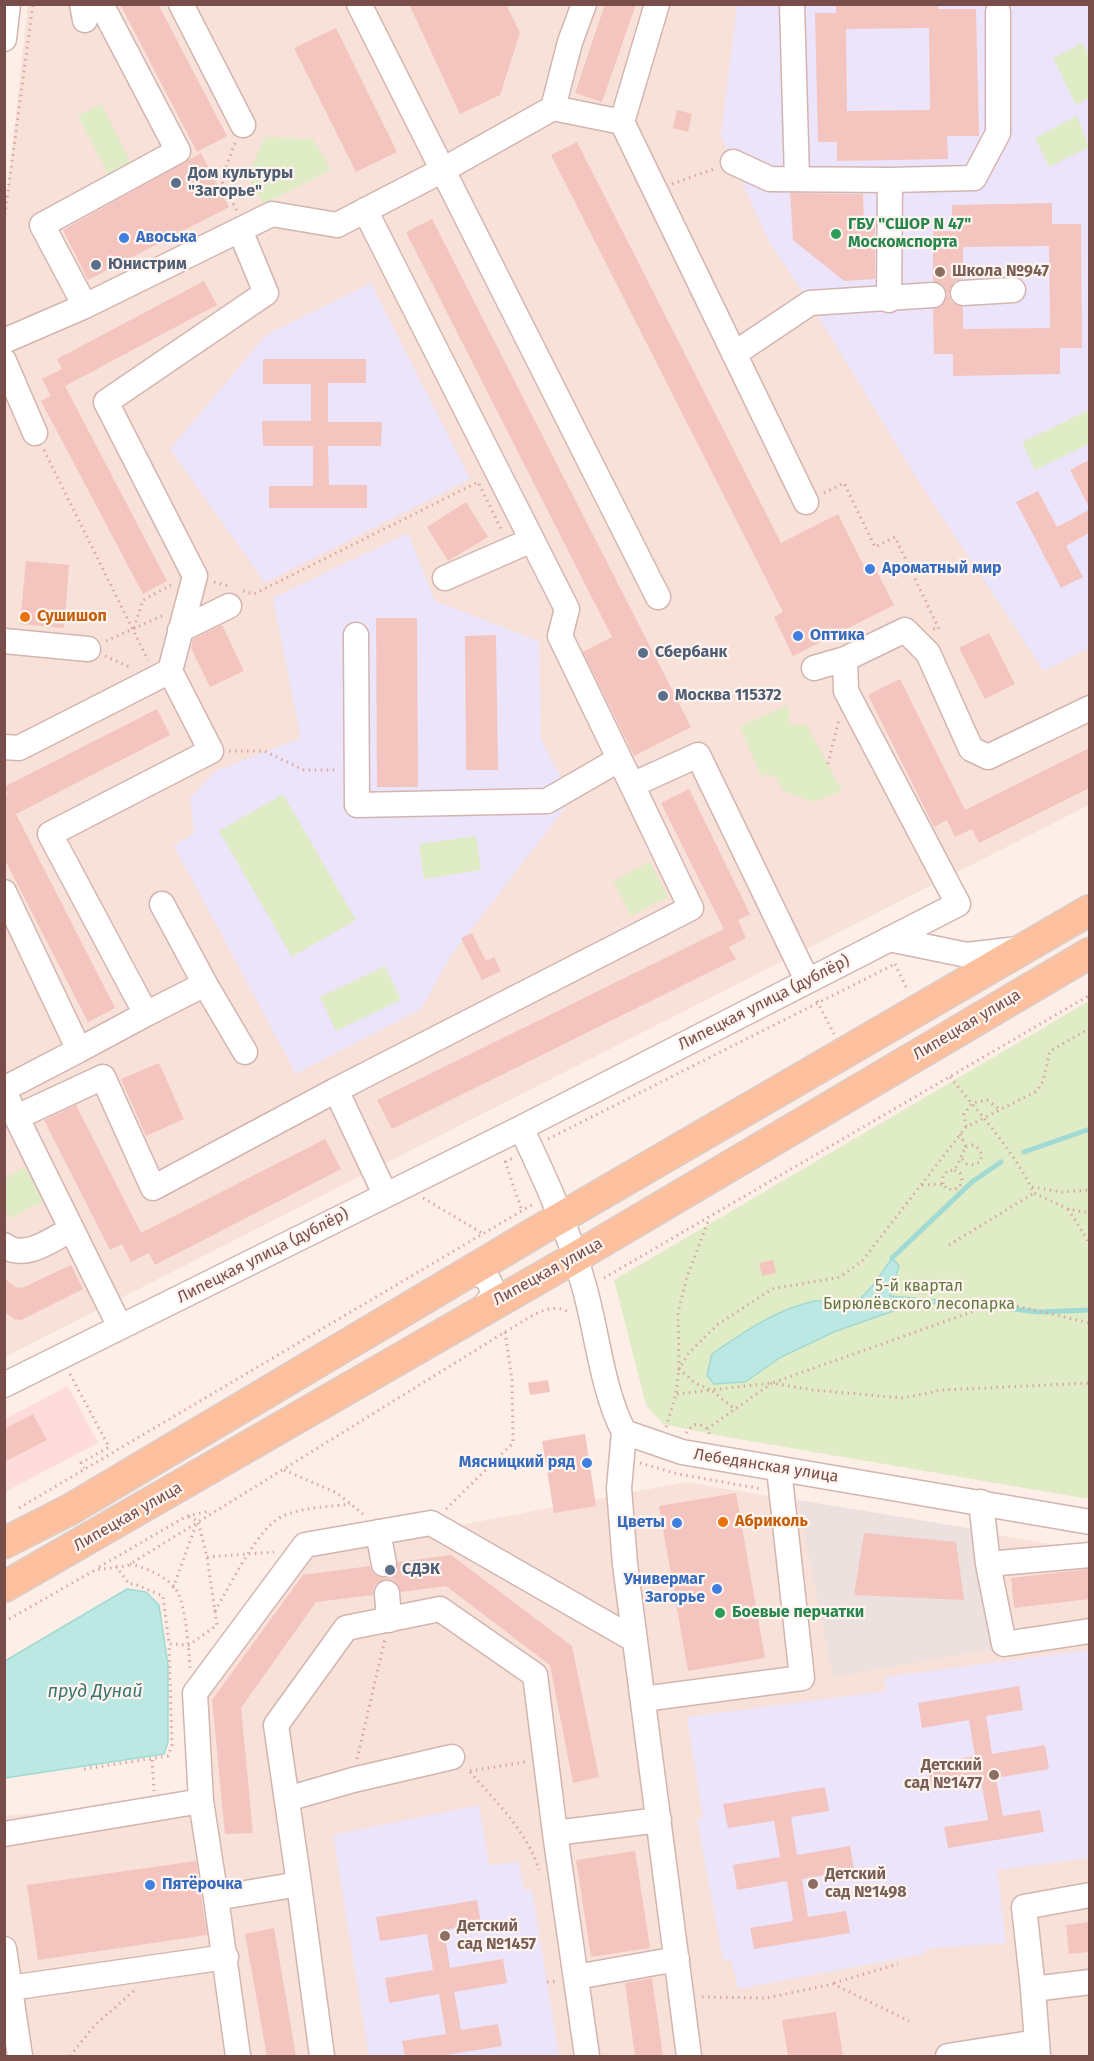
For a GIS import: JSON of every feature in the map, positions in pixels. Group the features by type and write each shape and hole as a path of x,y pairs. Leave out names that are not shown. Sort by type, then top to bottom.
{"main road":[{"path":"4,1543 71,1509 827,1061 919,1011 1089,910"},
{"name":"Липецкая улица","path":"4,1587 482,1309 576,1257 1089,953"}],"street":[{"path":"4,39 8,4"},
{"path":"181,4 243,125"},
{"path":"359,4 441,171 658,597"},
{"path":"553,108 570,42 584,4"},
{"path":"657,4 622,122 806,502"},
{"path":"792,4 797,179"},
{"path":"85,306 42,225 178,151 89,10"},
{"path":"733,162 770,179 974,178 998,133 998,12"},
{"path":"4,341 85,306 272,214 337,225 441,171 553,108 622,122"},
{"path":"889,300 890,180"},
{"path":"17,1117 103,1077 153,1188 336,1090 691,908 560,636 567,609 522,544 365,210"},
{"path":"4,747 19,748 163,674 188,604 190,567 106,402 267,293 242,229"},
{"path":"963,293 1013,290"},
{"path":"734,354 810,303 889,300 933,295"},
{"path":"4,361 35,433"},
{"path":"445,578 522,544"},
{"path":"180,630 229,606"},
{"path":"814,668 845,659 905,630 928,653 971,749 988,757 1089,708"},
{"path":"356,635 357,805 547,801 618,760"},
{"path":"4,641 88,649"},
{"path":"845,659 846,691"},
{"path":"146,1014 50,834 211,751 163,674"},
{"name":"Липецкая улица (дублёр)","path":"8,1377 120,1327 413,1180 501,1152 812,991 889,939 958,903 846,691"},
{"path":"632,785 698,754 812,991"},
{"path":"4,892 79,1050"},
{"path":"162,904 245,1052"},
{"path":"889,939 967,955 1020,949"},
{"path":"120,1327 70,1230 4,1091 205,984"},
{"path":"336,1090 386,1194"},
{"path":"526,1138 562,1218 576,1257 610,1393 624,1432 619,1488 635,1640 689,2056"},
{"path":"4,1245 12,1251 27,1251 70,1230"},
{"path":"463,1276 477,1273 487,1278 491,1284 492,1297 482,1309"},
{"name":"Лебедянская улица","path":"624,1432 682,1452 1089,1522"},
{"path":"644,1699 802,1678 779,1469"},
{"path":"981,1502 988,1564 1004,1644 1089,1631"},
{"path":"238,2056 226,1957 201,1801 195,1693 305,1545 431,1522 635,1640"},
{"path":"381,1531 384,1564"},
{"path":"988,1564 1089,1556"},
{"path":"387,1593 389,1620"},
{"path":"322,2056 300,1884 276,1725 346,1628 440,1610 535,1675 587,2056"},
{"path":"287,1799 353,1780 461,1764"},
{"path":"4,1834 201,1801"},
{"path":"555,1833 659,1820"},
{"path":"216,1898 300,1884"},
{"path":"948,2056 1037,2049 1024,1907 1089,1895"},
{"path":"4,1949 20,2056"},
{"path":"10,1988 226,1957"},
{"path":"576,1977 677,1959"},
{"path":"1033,1989 1089,1982"}],"path":[{"path":"4,221 33,4"},
{"path":"242,229 221,180 243,125"},
{"path":"655,191 733,162"},
{"path":"35,433 134,628 163,674"},
{"path":"134,628 144,600 172,585 171,566 190,567 254,594 478,482 522,544"},
{"path":"806,502 844,483 875,548 895,537 939,629 905,630"},
{"path":"88,649 188,604"},
{"path":"88,649 163,674"},
{"path":"828,764 846,691"},
{"path":"211,751 264,751 304,770 355,771"},
{"path":"14,1510 522,1211 501,1152 812,991 895,964"},
{"path":"812,991 835,1036 844,1031"},
{"path":"899,996 908,991"},
{"path":"604,1278 1089,995"},
{"path":"679,1369 688,1354 717,1325 772,1289 840,1278 862,1261 966,1127 1037,1091 1043,1081 1050,1051 1089,1028"},
{"path":"950,1077 1024,1171 1034,1193 1068,1209 1089,1213"},
{"path":"966,1127 964,1114 972,1103 987,1100 999,1109"},
{"path":"960,1134 966,1147"},
{"path":"954,1170 962,1159 962,1152 966,1147 973,1145 982,1155 980,1162 974,1165 967,1164 962,1159"},
{"path":"954,1170 960,1173 962,1180 960,1186 954,1190 947,1189 943,1184 943,1177 947,1171 954,1170"},
{"path":"413,1180 422,1197 482,1234"},
{"path":"922,1185 943,1184"},
{"path":"1031,1187 1062,1192 1089,1190"},
{"path":"949,1245 1034,1193"},
{"path":"1068,1209 1089,1244"},
{"path":"666,1428 676,1394 679,1369 678,1312 687,1277 710,1217"},
{"path":"676,1394 772,1383 1000,1302 1089,1323"},
{"path":"95,1570 130,1564 505,1332 548,1309 558,1307"},
{"path":"431,1522 513,1443 512,1380 505,1332"},
{"path":"679,1369 695,1383 711,1390 736,1410"},
{"path":"707,1429 772,1383 903,1398 954,1389 1089,1383"},
{"path":"84,1468 81,1463 110,1447 93,1415"},
{"path":"686,1433 693,1425 701,1425 707,1429 709,1440"},
{"path":"284,1470 337,1493 381,1531"},
{"path":"215,1612 263,1529 281,1517 300,1510 350,1504"},
{"path":"4,1622 187,1516 215,1510"},
{"path":"187,1516 198,1521"},
{"path":"170,1644 189,1645 217,1625 207,1557 198,1521"},
{"path":"173,1588 198,1521"},
{"path":"207,1557 302,1549"},
{"path":"130,1564 163,1578 178,1593 189,1645"},
{"path":"84,1769 168,1756 172,1745 170,1644 163,1596 135,1584 129,1584 116,1566"},
{"path":"353,1780 389,1620"},
{"path":"461,1764 546,1759"},
{"path":"152,1760 155,1809"},
{"path":"461,1764 515,1825 533,1852 539,1871"},
{"path":"682,1996 766,1998 828,1985 898,1964"},
{"path":"70,2056 94,2026 164,1966"},
{"path":"828,1985 833,1984 909,2021"}],"shaded area":[{"path":"28,5 1089,5 1089,805 5,1357 4,222"},
{"name":"Школа №947","path":"737,5 1089,5 1089,648 1044,671 921,485 810,303 769,242 721,136"},
{"path":"371,283 470,479 265,583 170,449 266,335"},
{"path":"408,533 435,601 539,641 541,739 572,799 450,957 421,1009 296,1074 174,846 194,833 190,798 215,771 301,738 273,598"},
{"path":"68,1386 98,1443 5,1492 5,1419"},
{"path":"686,1482 1043,1543 1089,1548 1089,2056 5,2056 5,1816 198,1800 190,1696 282,1559"},
{"path":"798,1500 973,1529 993,1649 833,1677"},
{"path":"1089,1650 1089,1858 997,1870 1006,1943 926,1949 924,1954 738,1989 731,1960 723,1960 697,1819 703,1818 687,1717 886,1691 885,1677"},
{"name":"Детский сад №1457","path":"479,1805 489,1865 519,1862 524,1890 532,1889 559,2056 369,2056 333,1835"}],"green space":[{"path":"1083,43 1089,56 1089,98 1076,105 1053,58"},
{"path":"101,104 132,165 109,176 78,116"},
{"path":"1077,116 1089,147 1049,167 1035,138"},
{"path":"265,137 313,139 331,170 264,204 247,176"},
{"path":"1089,410 1089,444 1035,470 1022,442"},
{"path":"788,705 790,725 806,724 842,791 814,802 783,791 776,777 760,774 740,726"},
{"path":"283,794 356,920 292,957 219,831"},
{"path":"476,836 481,870 424,879 419,844"},
{"path":"650,862 668,897 631,916 613,881"},
{"path":"385,966 401,1000 336,1031 320,997"},
{"name":"5-й квартал Бирюлёвского лесопарка","path":"1089,1001 1089,1499 732,1438 663,1424 646,1405 614,1280"},
{"path":"25,1167 43,1201 10,1219 5,1209 5,1178"}],"water":[{"path":"892,1258 899,1266 890,1296 948,1301 899,1309 836,1331 781,1357 745,1382 714,1384 707,1375 712,1354 774,1315 815,1301 846,1304 856,1301 871,1287"},
{"name":"пруд Дунай","path":"127,1589 146,1592 159,1605 168,1665 168,1742 164,1754 5,1778 5,1661"}],"building":[{"path":"120,4 158,4 227,136 197,152"},
{"path":"409,4 506,4 520,33 500,95 460,114"},
{"path":"605,4 636,4 602,102 575,93"},
{"path":"836,4 938,4 938,9 976,9 979,136 947,136 948,159 837,161 837,142 818,142 815,13 836,13","holes":["929,28 930,110 847,111 846,29"]},
{"path":"336,28 397,152 356,172 294,48"},
{"path":"677,110 692,114 688,132 673,128"},
{"path":"577,142 781,543 838,514 864,566 872,562 894,605 793,656 774,617 783,612 551,155"},
{"path":"201,153 229,207 88,280 63,230"},
{"name":"ГБУ \"СШОР N 47\" Москомспорта","path":"790,193 863,194 864,219 875,225 875,279 844,281 793,240"},
{"path":"1052,203 1052,224 1081,224 1082,348 1060,348 1060,374 953,376 953,354 934,354 933,309 941,306 947,295 944,287 933,281 933,231 952,231 952,205","holes":["1049,246 1050,328 963,329 963,307 951,301 949,293 955,281 963,279 963,247"]},
{"path":"432,219 691,727 634,756 583,652 612,637 406,232"},
{"path":"204,281 217,305 65,386 167,581 143,594 41,401 51,396 42,379 62,369 57,359"},
{"path":"263,359 366,359 366,383 328,383 328,422 382,422 381,446 328,446 329,485 367,485 367,508 269,508 269,486 313,486 313,446 263,446 262,421 311,421 311,384 263,384"},
{"path":"1089,460 1089,507 1070,470"},
{"path":"1038,491 1057,527 1089,510 1089,533 1066,546 1083,577 1061,588 1016,502"},
{"path":"466,502 488,537 448,561 427,527"},
{"path":"26,561 69,565 64,628 20,624"},
{"path":"376,618 417,618 418,787 377,787"},
{"path":"222,625 244,671 210,687 191,648 193,639"},
{"path":"989,633 1015,684 985,699 959,648"},
{"path":"496,635 498,770 466,770 465,636"},
{"path":"900,679 965,810 1089,748 1089,788 979,843 972,829 955,837 947,820 934,827 868,695"},
{"path":"157,709 170,735 16,814 115,1008 88,1022 4,858 4,792 9,797 4,787"},
{"path":"689,789 750,914 738,920 746,938 729,947 736,959 392,1129 377,1100 724,929 661,803"},
{"path":"472,933 486,961 494,957 501,971 482,980 461,938"},
{"path":"159,1063 184,1119 146,1136 121,1079"},
{"path":"76,1105 141,1233 325,1139 341,1169 155,1265 149,1253 131,1262 122,1244 110,1250 44,1120"},
{"path":"773,1260 776,1273 762,1276 759,1263"},
{"path":"71,1265 83,1289 21,1320 14,1319 4,1311 4,1278 15,1287 22,1288"},
{"path":"548,1380 550,1392 530,1395 528,1383"},
{"path":"33,1414 47,1440 4,1462 4,1429"},
{"path":"585,1434 596,1506 554,1513 542,1441"},
{"path":"736,1493 765,1658 688,1671 659,1506"},
{"path":"864,1533 956,1542 964,1600 854,1595"},
{"path":"451,1555 572,1646 599,1777 573,1783 550,1665 446,1586 401,1592 394,1580 385,1579 374,1586 373,1595 316,1602 241,1708 253,1833 225,1834 212,1700 303,1575 370,1566 374,1574 386,1578 394,1574 398,1562"},
{"path":"1089,1569 1089,1599 1014,1608 1011,1578"},
{"path":"1019,1686 1023,1710 986,1716 992,1754 1045,1745 1049,1769 996,1778 1003,1816 1040,1810 1044,1832 948,1848 944,1827 988,1820 981,1780 931,1789 927,1764 975,1756 969,1720 922,1728 918,1703"},
{"path":"825,1787 829,1811 791,1817 797,1855 850,1846 854,1870 802,1879 808,1917 846,1911 850,1933 754,1949 750,1928 793,1921 787,1881 737,1890 733,1865 780,1857 774,1821 728,1828 723,1804"},
{"path":"635,1851 650,1948 591,1957 576,1860"},
{"path":"196,1861 207,1935 38,1960 27,1885"},
{"path":"477,1900 481,1924 444,1930 450,1968 503,1959 507,1983 454,1992 461,2030 498,2024 502,2046 440,2056 405,2056 402,2041 446,2034 439,1994 389,2003 385,1978 433,1970 427,1934 380,1941 376,1917"},
{"path":"1089,1922 1089,1952 1069,1954 1066,1925"},
{"path":"274,1928 296,2056 267,2056 245,1934"},
{"path":"652,1978 663,2056 635,2056 625,1983"},
{"path":"836,2012 843,2056 788,2056 782,2020"}],"waterway":[{"path":"1024,1152 1090,1129"},
{"path":"892,1258 972,1182 1001,1162"},
{"path":"948,1301 1038,1312 1090,1310"}],"place":[{"name":"Дом культуры \"Загорье\"","path":"176,183"},
{"name":"ГБУ \"СШОР N 47\" Москомспорта","path":"836,234"},
{"name":"Авоська","path":"124,238"},
{"name":"Юнистрим","path":"96,265"},
{"name":"Школа №947","path":"940,272"},
{"name":"Ароматный мир","path":"870,569"},
{"name":"Сушишоп","path":"25,617"},
{"name":"Оптика","path":"798,636"},
{"name":"Сбербанк","path":"643,653"},
{"name":"Москва 115372","path":"663,696"},
{"name":"Мясницкий ряд","path":"587,1463"},
{"name":"Абриколь","path":"723,1522"},
{"name":"Цветы","path":"677,1523"},
{"name":"СДЭК","path":"390,1570"},
{"name":"Универмаг Загорье","path":"717,1589"},
{"name":"Боевые перчатки","path":"720,1613"},
{"name":"Детский сад №1477","path":"994,1775"},
{"name":"Детский сад №1498","path":"813,1884"},
{"name":"Пятёрочка","path":"150,1885"},
{"name":"Детский сад №1457","path":"445,1936"}]}
